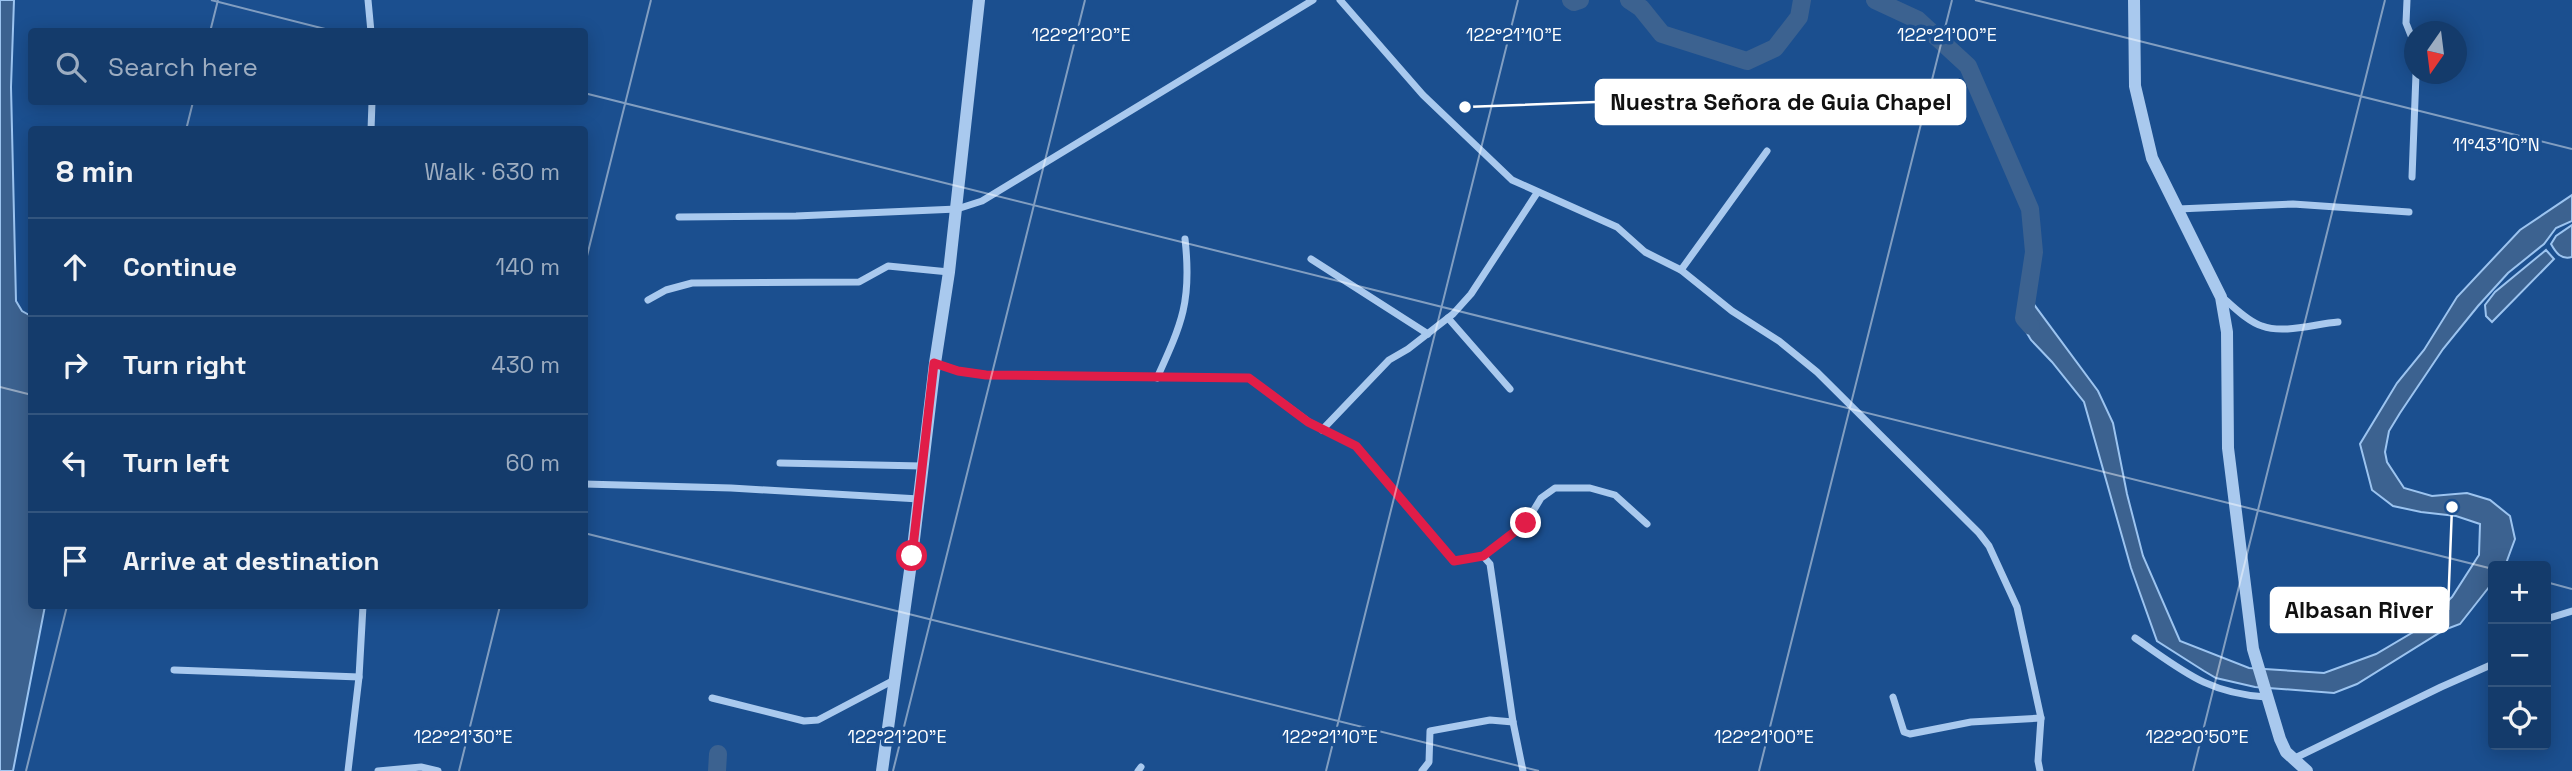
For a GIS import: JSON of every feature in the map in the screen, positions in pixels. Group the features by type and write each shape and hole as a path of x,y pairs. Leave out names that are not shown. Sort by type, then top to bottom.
{"street":[{"path":"368,0 372,28"},
{"path":"882,771 919,499 934,363 957,209 979,0"},
{"path":"679,216 796,216 957,209 982,201 1313,0"},
{"path":"1340,0 1423,95 1512,180 1617,227 1644,252 1681,270 1732,311 1779,341 1817,372 1979,533 1989,546 2017,607 2041,718 2038,761 2040,771"},
{"path":"2134,0 2135,86 2152,158 2221,297 2227,332 2228,448 2253,649 2280,739 2286,752 2307,771"},
{"path":"2406,21 2407,0"},
{"path":"2412,177 2416,84"},
{"path":"371,126 372,105"},
{"path":"1681,270 1767,150"},
{"path":"1322,430 1389,360 1448,318 1471,294 1536,193"},
{"path":"2178,209 2294,204 2409,212"},
{"path":"1157,378 1186,306 1188,272 1185,239"},
{"path":"1311,258 1428,334"},
{"path":"648,299 692,283 859,282 888,266 949,272"},
{"path":"2221,297 2260,326 2286,330 2338,321"},
{"path":"1448,318 1510,389"},
{"path":"934,363 958,371 986,375 1249,378 1322,430 1356,446 1454,561 1483,556 1526,523 1541,498 1555,488 1590,488 1615,495 1647,524"},
{"path":"780,463 922,466"},
{"path":"588,484 731,488 919,499"},
{"path":"1483,556 1490,564 1513,722 1523,771"},
{"path":"348,771 359,677 363,609"},
{"path":"2551,617 2572,611"},
{"path":"2135,638 2202,683 2240,695 2266,697"},
{"path":"2293,759 2488,666"},
{"path":"174,670 359,677"},
{"path":"712,698 804,721 818,720 895,679"},
{"path":"1893,697 1904,732 1910,734 1971,722 2041,718"},
{"path":"1422,771 1429,762 1430,731 1490,720 1513,722"},
{"path":"378,771 421,767 431,767 438,771"}],"water":[{"path":"0,0 14,0 11,87 16,301 22,311 28,314 28,609 44,609 13,771 0,771"},
{"path":"2572,195 2572,221 2556,228 2544,244 2508,273 2443,349 2389,431 2385,452 2387,462 2404,488 2432,496 2467,493 2490,500 2510,516 2515,539 2507,561 2488,561 2488,588 2460,624 2444,630 2357,684 2334,693 2255,687 2216,678 2157,641 2131,568 2084,402 2031,340 2018,318 2030,299 2098,391 2113,423 2143,556 2180,641 2249,668 2324,673 2376,654 2415,631 2452,597 2479,555 2480,524 2456,516 2393,506 2372,490 2360,444 2397,383 2424,350 2457,297 2520,230"},
{"path":"2572,225 2572,257 2565,258 2557,253 2551,244 2556,236"},
{"path":"2546,250 2554,259 2492,322 2486,316 2485,305 2495,292"}],"waterway":[{"path":"1571,0 1580,0"},
{"path":"1629,0 1641,8 1662,34 1747,61 1775,48 1799,17 1802,0"},
{"path":"1875,0 1918,20 1968,66 2030,209 2034,252 2024,318 2031,326"},
{"path":"717,771 718,754"}],"place":[{"name":"Nuestra Señora de Guia Chapel","path":"1465,107"},
{"name":"Albasan River","path":"2452,507"}],"route":[{"path":"912,556 934,363 958,371 986,375 1249,378 1308,422 1356,446 1454,561 1483,556 1526,523"}]}
